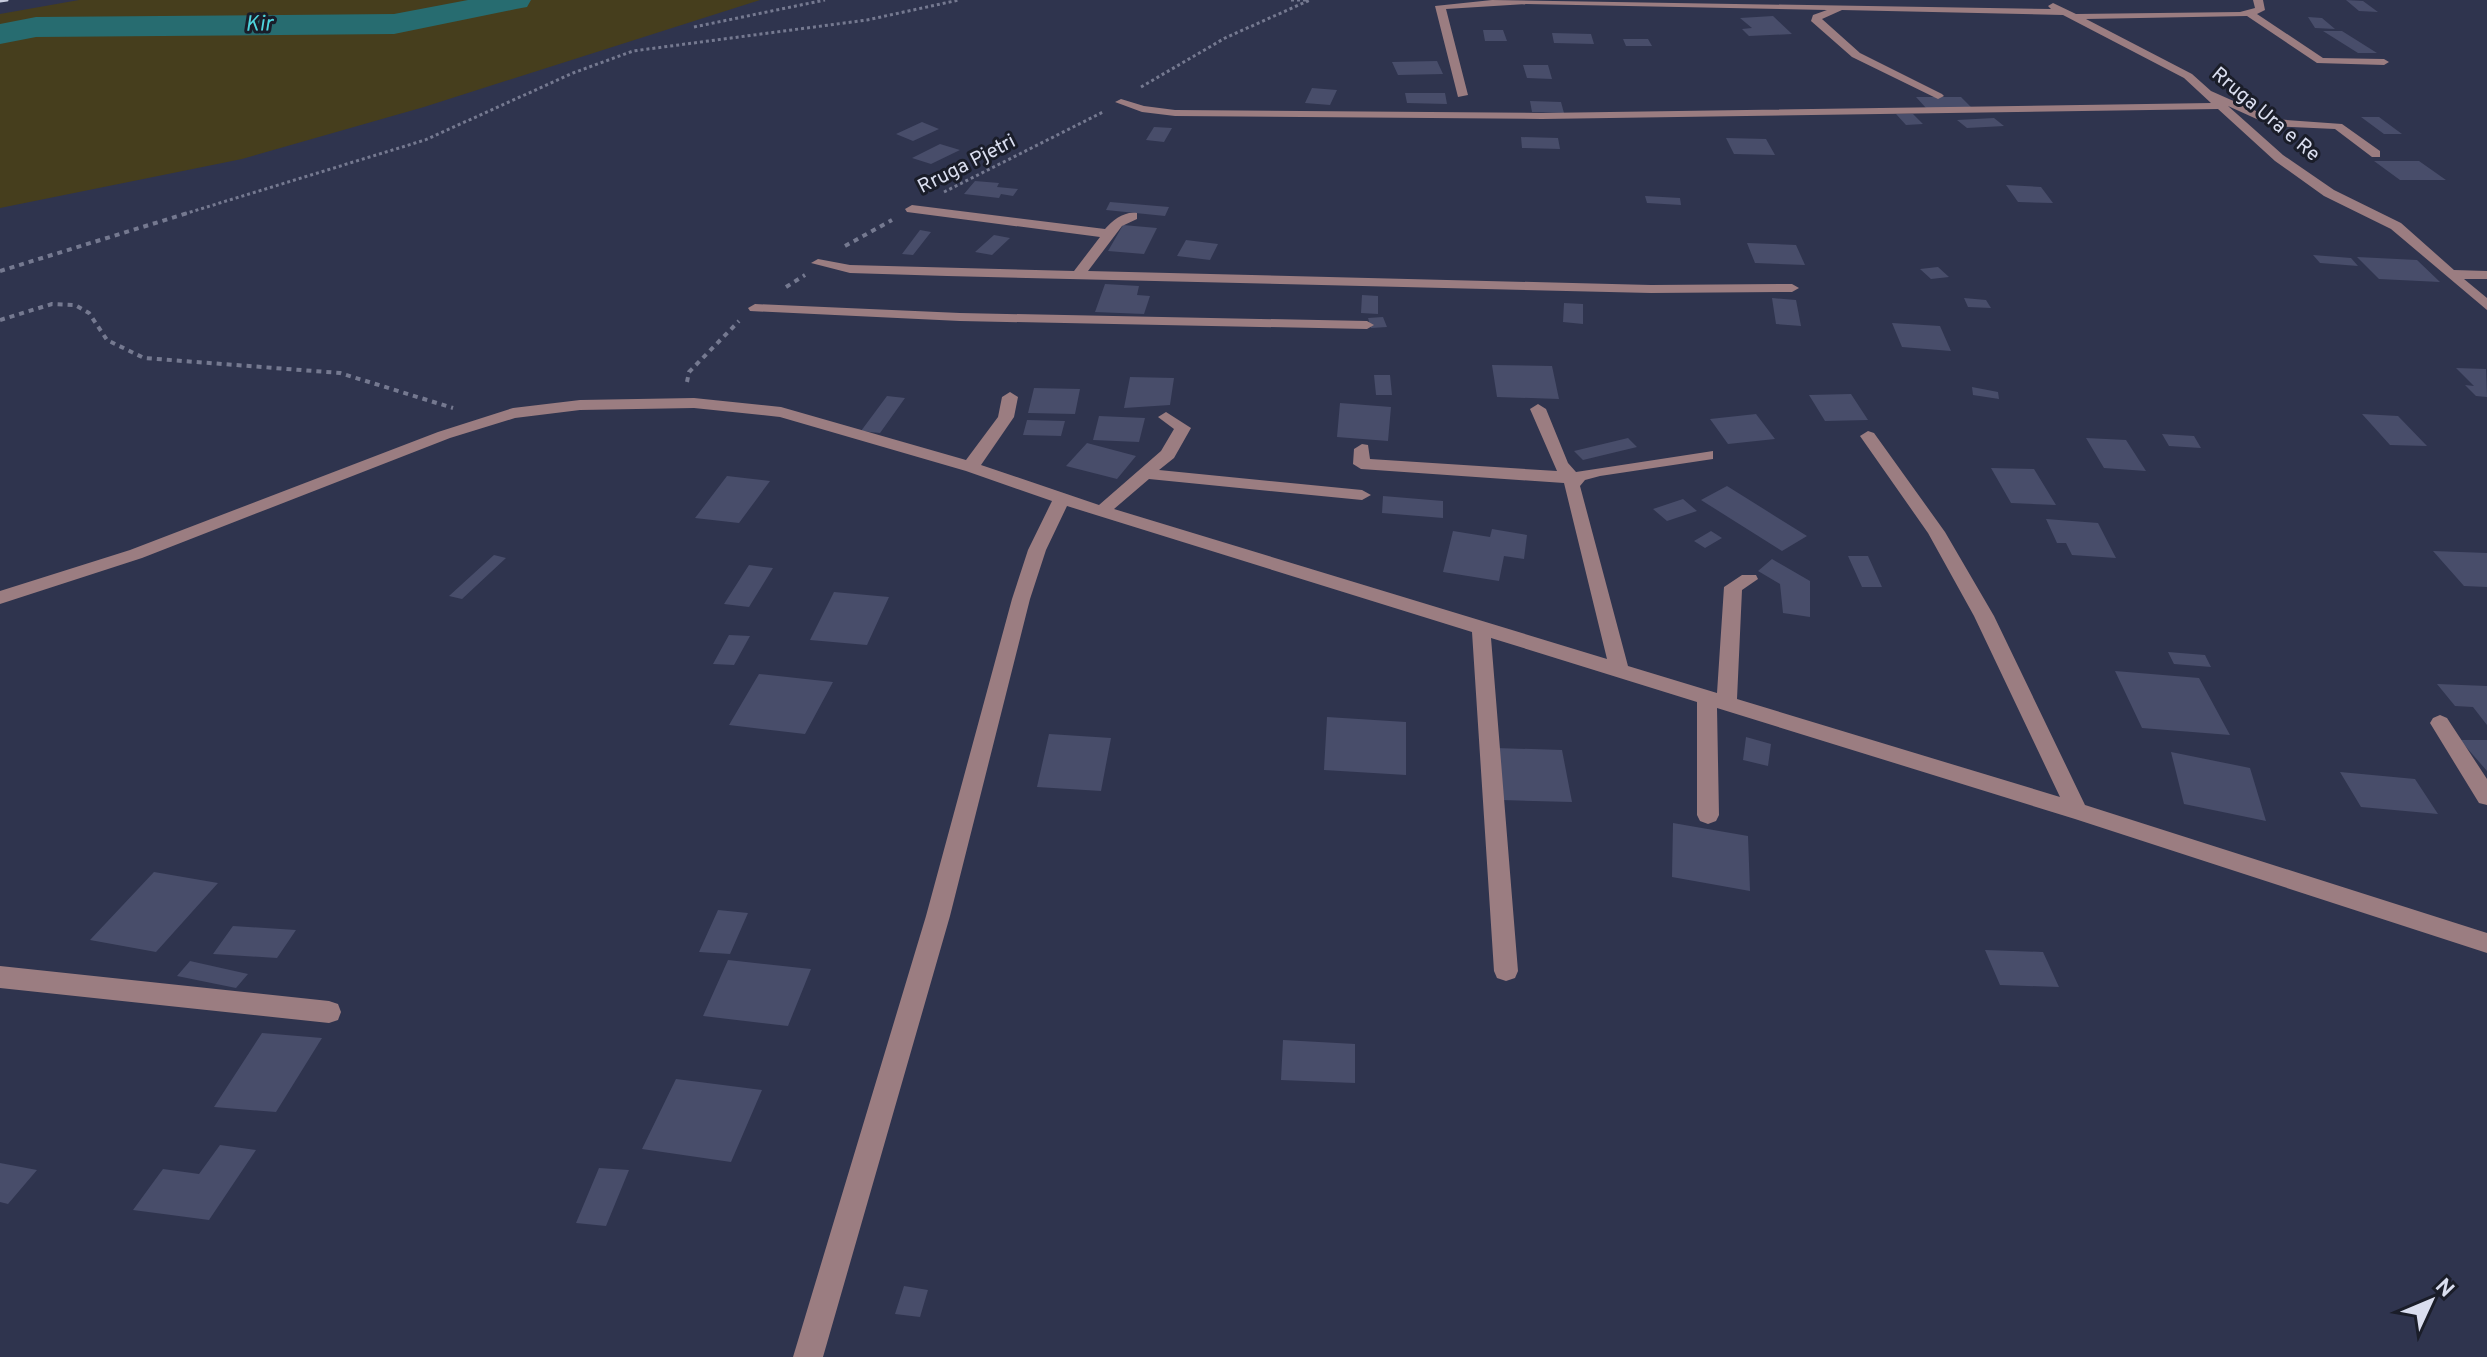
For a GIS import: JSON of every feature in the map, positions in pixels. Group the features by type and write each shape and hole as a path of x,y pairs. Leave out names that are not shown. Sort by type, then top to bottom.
{"street":[{"name":"Rruga Ura e Re","path":"2044,0 2188,76 2279,158 2329,193 2396,226 2487,306"},
{"path":"1462,95 1438,3 1673,2 2068,14 2251,14 2260,10 2258,0"},
{"path":"1844,8 1817,17 1816,21 1856,55 1938,96"},
{"path":"2251,14 2321,61 2384,62"},
{"path":"2209,93 2272,122 2338,126 2376,154"},
{"path":"1121,102 1142,109 1175,113 1542,116 2222,106"},
{"path":"912,209 1111,234"},
{"path":"1078,275 1117,223 1132,216"},
{"path":"818,263 850,269 1078,275 1667,290 1792,288"},
{"path":"2450,274 2487,275"},
{"path":"755,308 960,317 1367,325"},
{"path":"972,467 975,456 1008,416 1010,397"},
{"path":"0,598 136,554 444,435 513,413 580,405 694,403 781,412 972,467 1062,499 2077,811 2487,943"},
{"path":"1538,409 1560,464 1575,481"},
{"path":"1102,511 1168,454 1183,428 1166,417"},
{"path":"1868,436 1936,532 1984,616 2077,811"},
{"path":"1362,449 1361,464 1558,476 1575,481"},
{"path":"1619,669 1571,486 1579,476 1600,471 1707,455"},
{"path":"1146,474 1362,495"},
{"path":"808,1357 938,916 1021,599 1037,550 1062,499"},
{"path":"1708,815 1717,700 1733,587 1749,579"},
{"path":"1481,627 1506,971"},
{"path":"2440,723 2487,797"},
{"path":"0,977 329,1012"}],"path":[{"path":"694,27 825,0"},
{"path":"0,271 425,140 573,73 633,51 867,20 959,0"},
{"path":"1284,0 1309,0"},
{"name":"Rruga Pjetri","path":"694,403 686,388 689,372 728,330 818,263 912,209 1121,102 1225,38 1309,0"},
{"path":"0,320 52,304 75,305 89,313 107,340 144,358 340,373 457,410"}],"sand":[{"path":"79,0 760,0 424,107 242,159 0,208 0,14"}],"building":[{"path":"2346,0 2363,1 2378,12 2359,11"},
{"path":"1773,16 1792,34 1749,36 1742,29 1752,28 1740,18"},
{"path":"2308,17 2322,18 2335,29 2315,28"},
{"path":"1483,30 1503,30 1507,41 1485,41"},
{"path":"2323,31 2342,31 2377,53 2358,53"},
{"path":"1552,33 1591,34 1594,44 1554,43"},
{"path":"1623,39 1648,39 1652,46 1626,46"},
{"path":"1437,61 1443,74 1398,75 1392,62"},
{"path":"1523,65 1548,65 1552,79 1527,78"},
{"path":"1312,88 1337,90 1330,105 1305,103"},
{"path":"1405,93 1445,93 1447,104 1407,103"},
{"path":"1916,97 1961,97 1972,108 1926,108"},
{"path":"1530,101 1561,102 1564,113 1532,112"},
{"path":"1896,114 1913,114 1923,124 1906,125"},
{"path":"2361,117 2379,117 2402,134 2384,134"},
{"path":"1994,118 2004,126 1967,128 1957,120"},
{"path":"922,122 939,129 913,141 896,134"},
{"path":"1154,127 1172,128 1164,142 1146,140"},
{"path":"1521,137 1558,138 1560,149 1522,148"},
{"path":"1726,138 1766,139 1775,155 1734,154"},
{"path":"940,144 960,150 931,164 912,158"},
{"path":"2374,161 2419,161 2446,180 2400,180"},
{"path":"975,181 999,183 997,187 1018,189 1013,196 1001,194 999,198 964,194"},
{"path":"2006,185 2041,187 2053,203 2018,202"},
{"path":"1645,196 1680,198 1681,205 1647,203"},
{"path":"1110,202 1169,207 1165,216 1106,210"},
{"path":"1123,225 1157,228 1144,254 1108,251"},
{"path":"920,230 931,232 913,255 902,254"},
{"path":"994,235 1010,238 992,255 975,252"},
{"path":"1186,240 1218,244 1210,260 1177,256"},
{"path":"1747,243 1796,245 1805,265 1755,263"},
{"path":"2313,255 2351,258 2358,266 2320,263"},
{"path":"2357,257 2417,260 2440,282 2379,279"},
{"path":"1938,267 1949,277 1931,279 1920,269"},
{"path":"1105,284 1139,286 1137,295 1150,296 1144,314 1095,312"},
{"path":"1362,295 1378,296 1378,314 1361,313"},
{"path":"1772,298 1796,300 1801,326 1776,324"},
{"path":"1964,298 1986,300 1991,308 1968,307"},
{"path":"1564,303 1583,304 1583,324 1563,322"},
{"path":"1383,317 1387,327 1371,328 1368,318"},
{"path":"1892,323 1940,326 1951,351 1902,347"},
{"path":"1492,365 1552,366 1559,399 1497,397"},
{"path":"2456,368 2486,369 2487,397 2476,396 2465,385 2474,386"},
{"path":"1374,375 1390,375 1392,395 1376,395"},
{"path":"1130,377 1174,378 1170,405 1124,408"},
{"path":"1972,387 1998,392 1999,399 1973,395"},
{"path":"1034,388 1080,389 1075,414 1028,413"},
{"path":"1851,394 1868,420 1825,421 1809,395"},
{"path":"887,396 905,398 880,433 861,431"},
{"path":"1340,403 1391,407 1388,441 1337,437"},
{"path":"1756,414 1775,439 1728,444 1710,419"},
{"path":"2362,414 2398,416 2427,446 2390,445"},
{"path":"1099,416 1145,418 1139,442 1093,440"},
{"path":"1027,420 1065,421 1061,436 1023,435"},
{"path":"2162,434 2194,436 2201,448 2169,446"},
{"path":"1628,438 1637,447 1583,460 1574,451"},
{"path":"2086,438 2126,440 2146,471 2104,468"},
{"path":"1087,443 1136,456 1117,479 1066,466"},
{"path":"1991,468 2034,469 2056,505 2011,503"},
{"path":"727,476 770,481 739,523 695,518"},
{"path":"1727,486 1807,536 1782,551 1701,500"},
{"path":"1383,496 1443,501 1443,518 1382,513"},
{"path":"1683,499 1697,511 1667,521 1653,509"},
{"path":"2046,519 2098,523 2116,558 2072,555 2066,543 2057,543"},
{"path":"1492,529 1527,535 1524,559 1504,556 1499,581 1443,572 1453,531 1490,537"},
{"path":"1711,531 1722,538 1705,548 1694,541"},
{"path":"2433,551 2487,553 2487,587 2464,586"},
{"path":"494,555 506,558 462,599 449,596"},
{"path":"1848,556 1868,556 1882,587 1862,587"},
{"path":"1772,559 1810,581 1810,617 1783,613 1780,584 1758,571"},
{"path":"749,565 773,568 749,607 724,604"},
{"path":"834,592 889,597 867,645 810,640"},
{"path":"729,635 750,636 734,665 713,664"},
{"path":"2168,652 2205,655 2211,667 2174,664"},
{"path":"2115,671 2199,678 2230,735 2142,728"},
{"path":"759,674 833,682 805,734 729,725"},
{"path":"2437,684 2487,686 2487,725 2473,707 2455,706"},
{"path":"1327,717 1406,722 1406,775 1324,770"},
{"path":"1049,734 1111,738 1101,791 1037,787"},
{"path":"1746,737 1771,744 1768,766 1743,760"},
{"path":"2460,740 2487,740 2487,771"},
{"path":"1495,748 1562,750 1572,802 1502,800"},
{"path":"2171,752 2250,768 2266,821 2184,804"},
{"path":"2340,772 2415,779 2438,814 2361,807"},
{"path":"1673,823 1748,836 1750,891 1672,877"},
{"path":"154,872 218,883 156,952 90,940"},
{"path":"718,910 748,913 730,954 699,952"},
{"path":"233,926 296,930 277,958 213,954"},
{"path":"1985,950 2043,952 2059,987 2000,985"},
{"path":"728,960 811,969 788,1026 703,1016"},
{"path":"190,961 248,974 236,988 177,976"},
{"path":"262,1033 322,1038 276,1112 214,1107"},
{"path":"1283,1040 1355,1044 1355,1083 1281,1080"},
{"path":"676,1079 762,1090 731,1162 642,1149"},
{"path":"220,1145 256,1150 209,1220 133,1210 163,1169 199,1174"},
{"path":"0,1163 37,1170 8,1204 0,1202"},
{"path":"599,1168 629,1170 606,1226 576,1223"},
{"path":"904,1286 928,1290 920,1317 895,1314"}],"waterway":[{"name":"Kir","path":"0,34 36,27 394,24 516,0"}],"railway":[{"path":"0,1 7,0"}]}
